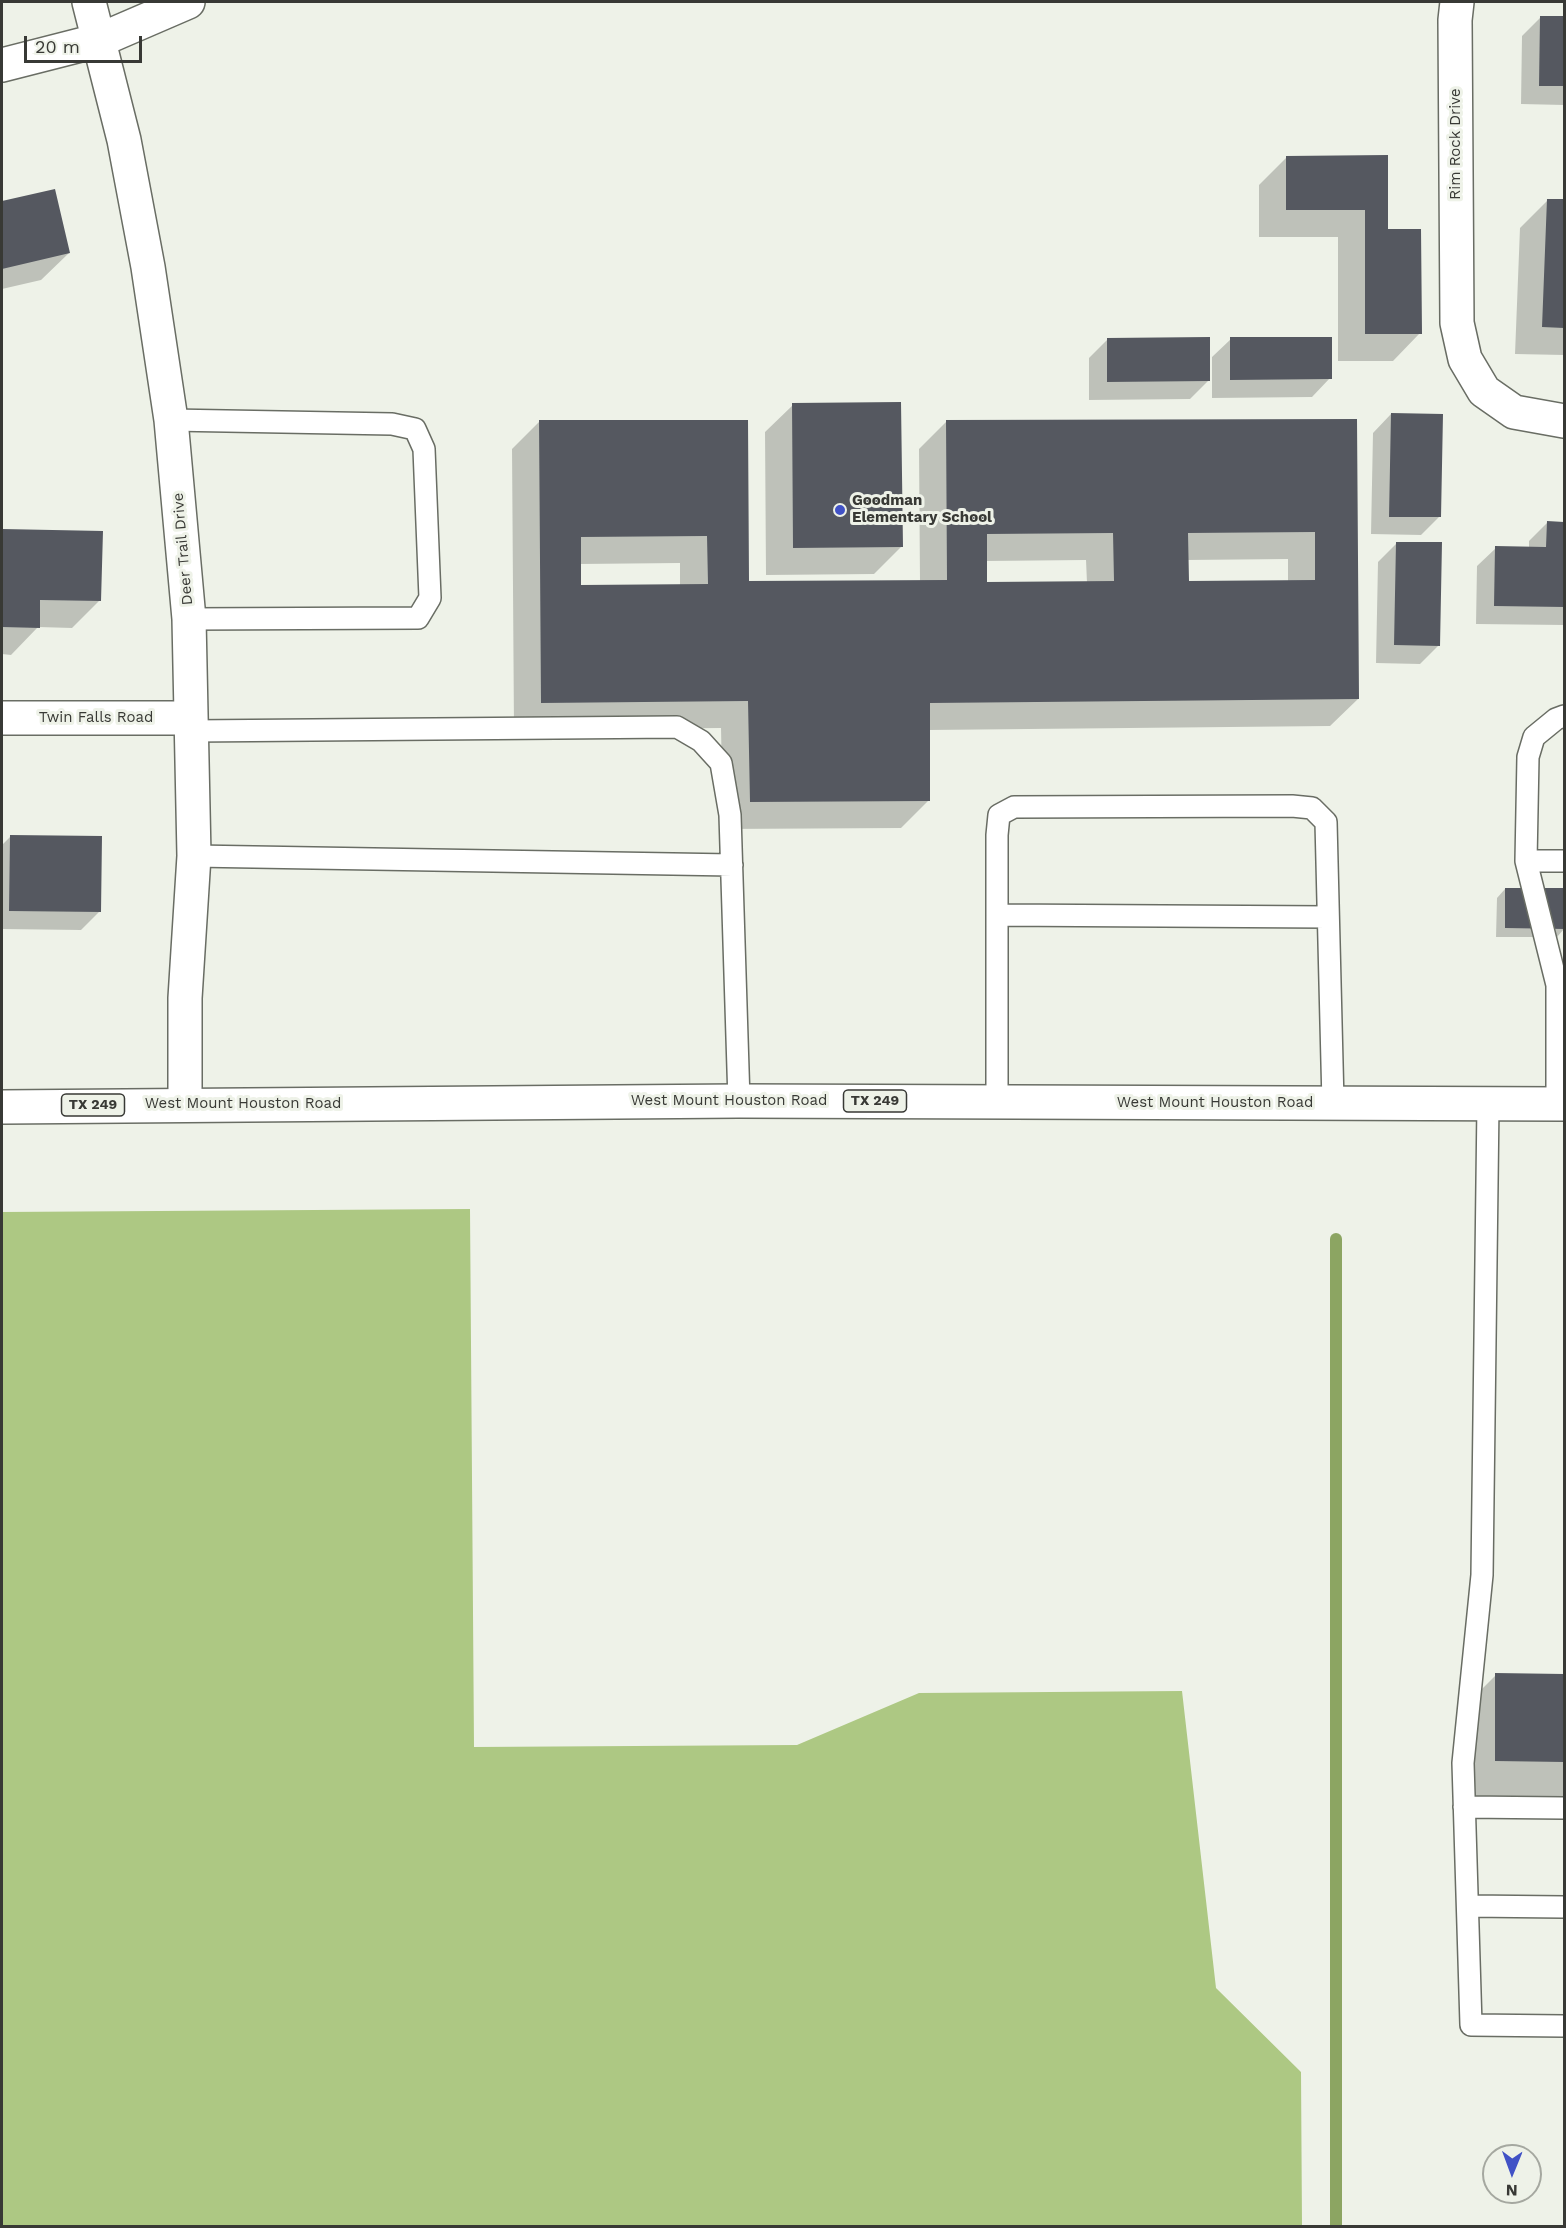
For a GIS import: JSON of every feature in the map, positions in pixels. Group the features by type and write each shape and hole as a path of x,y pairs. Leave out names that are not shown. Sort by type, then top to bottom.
{"street":[{"name":"Deer Trail Drive","path":"89,2 124,140 146,255 171,420 189,619 194,856 185,998 185,1104"},
{"path":"2,65 100,40 188,2"},
{"name":"Rim Rock Drive","path":"1457,2 1455,20 1457,286 1458,323 1465,359 1484,392 1514,412 1564,421"},
{"name":"Twin Falls Road","path":"2,718 190,724"},
{"name":"West Mount Houston Road","path":"2,1107 739,1101 1561,1104"}],"lane":[{"path":"171,420 392,424 415,429 424,449 430,598 418,618 189,619"},
{"path":"1561,1104 1557,985 1526,861 1528,757 1534,737 1556,719 1564,716"},
{"path":"190,724 677,727 701,741 721,763 730,815 739,1101"},
{"path":"997,1102 997,835 999,815 1014,807 1292,806 1312,808 1326,822 1334,1103"},
{"path":"194,856 732,865"},
{"path":"1526,861 1564,861"},
{"path":"997,915 1328,917"},
{"path":"1488,1104 1482,1575 1463,1763 1471,2025 1564,2026"},
{"path":"1464,1807 1564,1808"},
{"path":"1468,1906 1564,1907"}],"green space":[{"path":"470,1209 474,1747 797,1745 919,1693 1182,1691 1216,1988 1301,2072 1302,2226 2,2226 2,1212"}],"building":[{"path":"1540,16 1564,16 1564,86 1539,86"},
{"path":"1388,155 1388,229 1421,229 1422,334 1365,334 1365,210 1286,210 1286,156"},
{"path":"55,189 70,253 2,269 2,201"},
{"path":"1547,199 1564,199 1564,328 1542,327"},
{"path":"1210,337 1210,381 1107,382 1107,338"},
{"path":"1230,337 1332,337 1332,379 1230,380"},
{"path":"901,402 903,547 793,548 792,403"},
{"path":"1391,413 1443,414 1441,517 1389,517"},
{"path":"1357,419 1359,699 930,703 930,801 750,802 748,701 541,703 539,420 748,420 749,581 947,580 946,420","holes":["1315,532 1315,580 1189,581 1188,533","1113,533 1114,581 987,582 987,534","707,536 708,584 581,585 581,537"]},
{"path":"1547,521 1564,522 1564,607 1494,606 1495,546 1546,547"},
{"path":"2,529 103,531 101,601 40,600 40,628 2,627"},
{"path":"1396,542 1442,542 1440,646 1394,645"},
{"path":"10,835 102,836 101,912 9,911"},
{"path":"1505,888 1564,888 1564,929 1505,928"},
{"path":"1495,1673 1564,1674 1564,1762 1495,1761"}],"waterway":[{"path":"1336,1239 1336,2226"}],"place":[{"name":"Goodman Elementary School","path":"840,510"}]}
